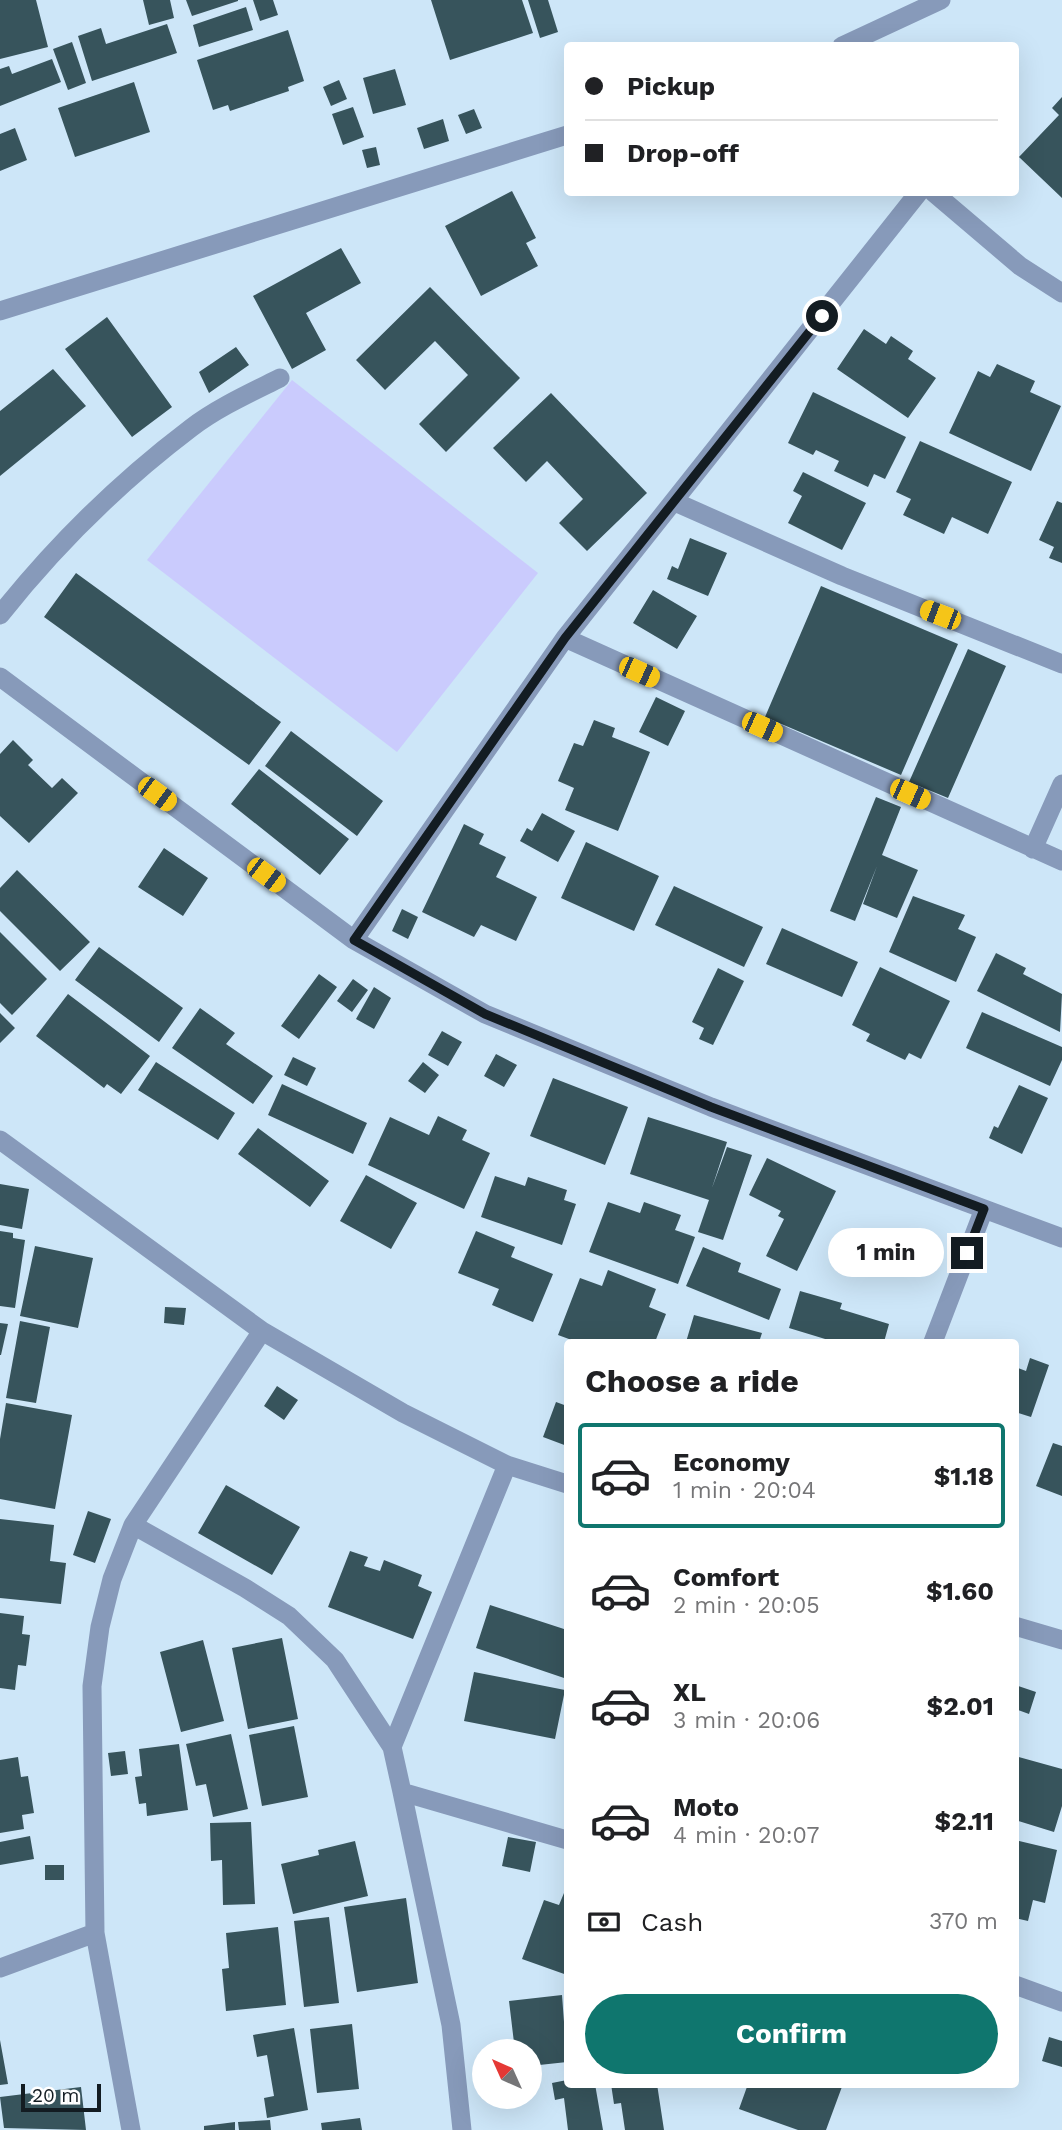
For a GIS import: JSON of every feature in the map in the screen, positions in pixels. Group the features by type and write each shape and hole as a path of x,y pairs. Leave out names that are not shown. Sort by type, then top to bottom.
{"street":[{"path":"851,42 941,0"},
{"path":"0,311 564,136"},
{"path":"354,940 565,638 916,196"},
{"path":"938,196 1020,266 1062,293"},
{"path":"0,615 24,585 129,480 193,426 280,378"},
{"path":"675,502 842,576 1062,664"},
{"path":"565,638 1062,861"},
{"path":"1,681 354,940 485,1014 711,1107 1062,1238"},
{"path":"1033,849 1062,784"},
{"path":"0,1140 262,1331 403,1413 507,1465 564,1483"},
{"path":"934,1339 984,1209"},
{"path":"131,2130 95,1933 92,1686 100,1628 112,1579 133,1525 262,1331"},
{"path":"392,1747 507,1465"},
{"path":"133,1525 289,1616 335,1660 392,1747 451,2025 462,2130"},
{"path":"1019,1627 1062,1640"},
{"path":"402,1792 564,1839"},
{"path":"0,1968 95,1933"},
{"path":"1019,1987 1062,2003"}],"shaded area":[{"path":"292,380 538,573 397,752 147,560"}],"building":[{"path":"0,0 36,0 48,47 0,59"},
{"path":"143,0 170,0 174,18 149,25"},
{"path":"186,0 238,0 238,1 192,16"},
{"path":"253,0 273,0 278,15 260,21"},
{"path":"431,0 522,0 533,33 450,60"},
{"path":"528,0 548,0 558,32 540,38"},
{"path":"246,7 253,30 199,47 193,25"},
{"path":"167,24 177,53 92,81 78,36 101,28 106,44"},
{"path":"288,30 304,81 288,87 289,91 230,111 228,105 213,110 197,60"},
{"path":"72,42 86,83 68,90 53,49"},
{"path":"52,59 61,82 0,106 0,69 9,66 12,74"},
{"path":"395,69 406,105 373,114 363,78"},
{"path":"339,80 347,99 331,106 323,87"},
{"path":"134,82 150,132 75,157 58,108"},
{"path":"1062,97 1062,198 1019,157 1059,115 1052,108"},
{"path":"353,107 364,137 343,145 332,114"},
{"path":"474,109 482,128 466,134 458,115"},
{"path":"443,119 449,141 424,149 417,128"},
{"path":"15,128 27,160 0,171 0,134"},
{"path":"376,147 380,165 367,168 362,150"},
{"path":"512,191 536,238 526,243 538,266 481,296 445,226"},
{"path":"341,248 361,283 306,313 326,350 292,369 253,296"},
{"path":"430,287 520,378 446,452 419,424 468,375 435,341 385,390 356,360"},
{"path":"107,317 172,407 132,437 65,349"},
{"path":"864,329 886,344 891,336 913,351 908,359 936,378 908,418 837,369"},
{"path":"236,347 249,365 209,393 199,372"},
{"path":"997,364 1035,381 1030,392 1061,406 1031,471 949,433 978,371 990,377"},
{"path":"53,369 86,406 0,476 0,411"},
{"path":"813,392 906,437 885,479 874,474 868,487 834,471 839,461 816,450 813,455 788,443"},
{"path":"551,393 647,493 587,551 559,523 583,499 547,461 526,482 493,448"},
{"path":"920,441 1012,482 988,534 952,517 944,534 903,515 911,499 896,492"},
{"path":"803,472 866,503 842,550 788,523 802,496 793,491"},
{"path":"1057,501 1062,503 1062,563 1049,558 1054,547 1039,540"},
{"path":"690,538 727,553 708,596 667,579 672,566 678,569"},
{"path":"76,573 281,722 249,765 44,617"},
{"path":"821,586 958,644 901,775 765,717"},
{"path":"653,590 697,616 677,649 633,623"},
{"path":"968,649 1006,666 948,798 909,782"},
{"path":"656,697 685,711 668,746 639,732"},
{"path":"594,720 615,728 612,737 650,752 618,831 565,810 574,788 558,781 574,743 583,746"},
{"path":"291,731 383,801 357,836 265,766"},
{"path":"13,740 33,760 28,765 52,788 62,778 78,793 29,843 0,816 0,754"},
{"path":"259,769 349,839 320,875 231,804"},
{"path":"876,797 901,807 882,855 918,870 897,918 863,904 877,866 855,921 830,911"},
{"path":"542,813 575,831 558,862 520,841 527,828 532,831"},
{"path":"464,824 484,834 479,844 506,857 496,877 537,897 516,941 481,925 474,937 422,912"},
{"path":"586,842 659,876 634,931 561,898"},
{"path":"164,848 208,878 183,916 138,887"},
{"path":"17,870 90,942 60,971 0,911 0,888"},
{"path":"674,886 763,927 744,967 655,925"},
{"path":"913,896 965,915 958,929 976,937 956,982 889,952"},
{"path":"402,909 418,917 408,939 392,931"},
{"path":"782,928 858,962 842,997 766,964"},
{"path":"0,932 47,979 12,1015 0,1003"},
{"path":"99,947 183,1008 159,1042 75,980"},
{"path":"996,953 1026,968 1023,974 1062,994 1060,1032 977,991"},
{"path":"880,967 950,1001 921,1059 909,1053 905,1060 866,1041 870,1034 852,1025"},
{"path":"718,968 744,981 713,1045 699,1039 704,1028 692,1022"},
{"path":"319,974 337,987 299,1039 281,1026"},
{"path":"353,979 368,990 352,1012 337,1001"},
{"path":"374,987 391,998 374,1029 356,1019"},
{"path":"68,994 150,1056 121,1094 107,1084 104,1088 36,1036"},
{"path":"200,1008 235,1033 226,1044 273,1076 253,1104 172,1048"},
{"path":"982,1012 1062,1047 1062,1060 1050,1086 966,1048"},
{"path":"0,1013 15,1028 0,1043"},
{"path":"442,1031 462,1042 448,1066 428,1055"},
{"path":"496,1054 517,1065 504,1087 484,1076"},
{"path":"293,1057 316,1068 307,1086 284,1075"},
{"path":"156,1062 235,1113 218,1140 138,1090"},
{"path":"423,1062 439,1075 425,1093 408,1081"},
{"path":"553,1078 628,1107 605,1165 530,1136"},
{"path":"282,1084 367,1123 353,1154 268,1115"},
{"path":"1019,1085 1048,1098 1022,1154 989,1138 994,1126 998,1128"},
{"path":"438,1116 467,1130 462,1140 490,1153 464,1209 368,1165 390,1117 429,1135"},
{"path":"648,1117 727,1142 712,1188 727,1147 752,1155 723,1240 698,1232 709,1200 630,1174"},
{"path":"258,1128 329,1181 310,1207 238,1154"},
{"path":"767,1158 836,1191 797,1271 766,1256 784,1219 778,1216 781,1211 749,1195"},
{"path":"366,1175 417,1203 391,1249 340,1221"},
{"path":"495,1176 525,1186 528,1177 567,1190 564,1200 576,1204 562,1245 481,1217"},
{"path":"0,1184 29,1189 22,1229 0,1225"},
{"path":"608,1202 640,1213 644,1202 681,1215 675,1230 695,1237 678,1284 589,1252"},
{"path":"0,1231 13,1233 13,1238 25,1240 15,1308 0,1306"},
{"path":"476,1231 515,1247 511,1257 553,1274 533,1322 492,1305 499,1289 458,1273"},
{"path":"35,1246 93,1258 78,1328 20,1316"},
{"path":"703,1247 741,1263 738,1272 781,1289 769,1320 686,1286"},
{"path":"608,1270 656,1289 649,1307 666,1314 656,1339 569,1339 558,1335 580,1278 602,1286"},
{"path":"800,1291 842,1303 840,1309 889,1324 885,1339 825,1339 789,1328"},
{"path":"165,1307 186,1308 184,1325 164,1323"},
{"path":"694,1315 762,1333 760,1339 687,1339"},
{"path":"20,1321 50,1327 36,1403 6,1398"},
{"path":"0,1323 8,1324 1,1355 0,1355"},
{"path":"1030,1358 1049,1365 1031,1417 1019,1413 1019,1368 1026,1371"},
{"path":"277,1386 298,1400 284,1420 264,1406"},
{"path":"556,1402 564,1405 564,1445 543,1437"},
{"path":"6,1403 72,1415 55,1509 0,1499 0,1439"},
{"path":"1053,1443 1062,1446 1062,1496 1036,1486"},
{"path":"226,1485 300,1527 272,1575 198,1533"},
{"path":"88,1511 111,1519 95,1563 73,1555"},
{"path":"0,1519 54,1525 50,1561 66,1563 61,1604 0,1598"},
{"path":"350,1551 368,1557 364,1566 380,1571 384,1560 422,1575 418,1586 432,1592 413,1639 328,1607"},
{"path":"490,1605 564,1629 564,1678 476,1648"},
{"path":"0,1613 24,1616 22,1634 30,1635 26,1666 18,1665 15,1690 0,1688"},
{"path":"282,1638 298,1719 248,1729 232,1648"},
{"path":"203,1640 224,1721 181,1732 160,1652"},
{"path":"474,1672 564,1690 555,1739 464,1721"},
{"path":"1019,1686 1036,1692 1029,1714 1019,1710"},
{"path":"294,1726 308,1797 262,1806 249,1735"},
{"path":"231,1734 248,1809 213,1817 206,1784 196,1786 186,1744"},
{"path":"179,1744 188,1810 147,1816 146,1803 139,1804 135,1777 142,1776 139,1749"},
{"path":"125,1751 128,1774 111,1776 108,1753"},
{"path":"18,1757 21,1777 28,1776 34,1813 22,1815 24,1829 0,1833 0,1760"},
{"path":"1019,1757 1062,1769 1062,1806 1054,1832 1019,1821"},
{"path":"251,1822 255,1904 223,1905 222,1860 211,1861 210,1823"},
{"path":"30,1836 34,1859 0,1865 0,1842"},
{"path":"508,1837 536,1842 530,1872 502,1866"},
{"path":"355,1841 368,1896 293,1914 281,1864 319,1855 318,1850"},
{"path":"1019,1841 1057,1850 1045,1903 1033,1900 1028,1921 1019,1919"},
{"path":"45,1865 64,1865 64,1880 45,1880"},
{"path":"564,1893 564,1974 522,1959 544,1900 559,1905"},
{"path":"406,1898 418,1983 357,1992 344,1907"},
{"path":"329,1917 339,2003 304,2007 294,1921"},
{"path":"278,1927 286,2005 226,2011 222,1969 229,1968 226,1933"},
{"path":"562,1995 564,2062 542,2065 542,2039 514,2039 509,2001"},
{"path":"352,2024 359,2089 317,2093 310,2029"},
{"path":"294,2028 308,2110 267,2118 264,2098 274,2096 267,2055 257,2057 253,2035"},
{"path":"1049,2037 1062,2041 1062,2067 1042,2061"},
{"path":"0,2040 8,2084 0,2085"},
{"path":"564,2081 564,2088 596,2088 603,2130 568,2130 564,2098 555,2100 552,2083"},
{"path":"81,2087 86,2130 4,2128 0,2097"},
{"path":"612,2088 658,2088 664,2130 625,2130 621,2103 614,2104"},
{"path":"747,2088 842,2088 826,2130 798,2130 739,2109"},
{"path":"360,2118 362,2130 322,2130 321,2123"},
{"path":"270,2120 271,2130 239,2130 238,2122"},
{"path":"235,2122 235,2130 204,2130 204,2126"}],"route":[{"path":"822,316 565,638 354,940 485,1014 711,1107 984,1209 967,1253"}]}
